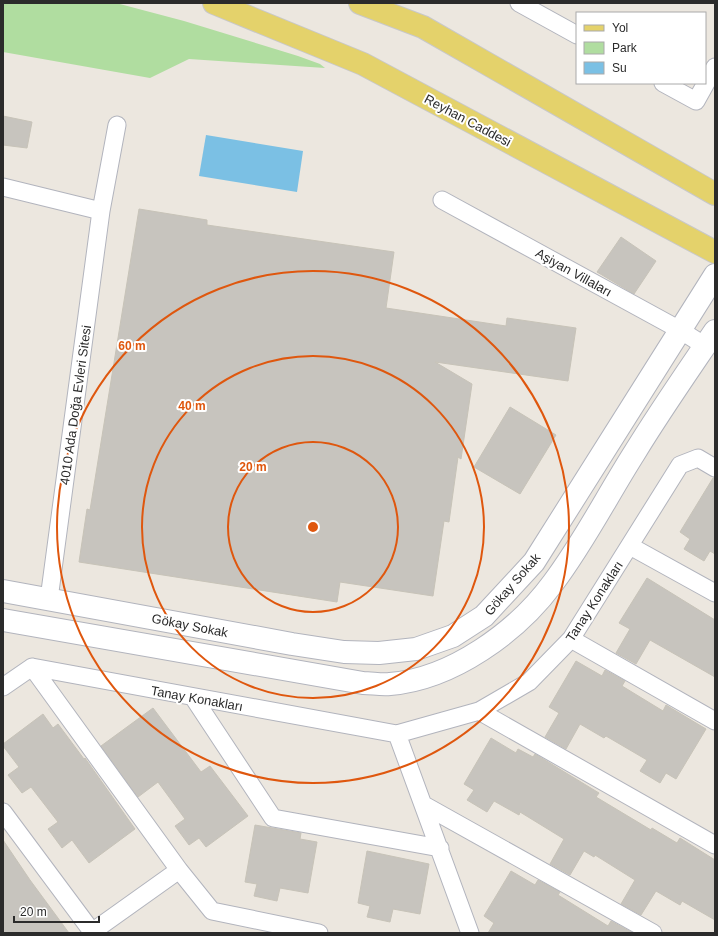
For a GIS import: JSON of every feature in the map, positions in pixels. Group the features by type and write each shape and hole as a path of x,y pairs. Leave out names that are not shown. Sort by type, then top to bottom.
{"main road":[{"name":"Reyhan Caddesi","path":"214,3 362,64 715,252"},
{"path":"360,3 423,27 715,194"}],"street":[{"name":"Gökay Sokak","path":"3,591 344,652 379,653 416,649 453,636 484,616 534,562 715,275"},
{"name":"Gökay Sokak","path":"3,620 363,683 390,684 439,672 467,660 512,627 532,609 574,553 635,452 710,338"},
{"path":"45,627 49,599"}],"lane":[{"path":"519,3 576,34"},
{"path":"706,84 715,67"},
{"path":"665,84 696,102 706,84"},
{"name":"4010 Ada Doğa Evleri Sitesi","path":"49,599 101,211 117,125"},
{"path":"3,187 101,211"},
{"name":"Aşiyan Villaları","path":"442,200 680,330 710,338"},
{"name":"Tanay Konakları","path":"32,667 397,734 479,711 529,682 571,639 680,465 698,458 715,468"},
{"path":"630,546 715,593"},
{"path":"571,639 715,721"},
{"path":"3,687 32,667 179,870 212,911 319,933"},
{"path":"193,697 273,818 440,848"},
{"path":"479,711 715,845"},
{"path":"397,734 470,933"},
{"path":"424,805 653,933"},
{"path":"3,812 93,932 179,870"}],"green space":[{"path":"3,3 116,3 184,21 298,56 320,64 325,68 189,59 150,78 3,52"}],"water":[{"path":"206,135 303,151 297,192 199,176"}],"building":[{"path":"3,116 32,122 27,148 3,145"},
{"path":"139,209 207,220 207,225 394,252 386,308 506,326 507,318 576,328 568,381 435,362 472,384 461,459 458,457 449,522 444,521 433,596 340,582 337,602 79,562 87,509 90,510"},
{"path":"621,237 656,261 634,294 597,272"},
{"path":"510,407 556,435 520,494 474,467"},
{"path":"713,478 715,478 715,554 710,551 704,561 684,549 690,539 680,532"},
{"path":"647,578 715,620 715,677 650,640 636,664 616,653 630,629 619,623"},
{"path":"576,661 602,676 605,670 625,681 622,686 663,711 666,705 706,729 676,779 666,773 660,783 640,771 647,760 606,736 604,738 580,724 566,749 545,737 559,713 549,707"},
{"path":"153,708 201,772 210,766 248,816 206,847 199,838 189,845 175,826 185,819 158,782 138,797 101,746"},
{"path":"43,714 53,728 58,724 84,759 85,758 135,829 89,863 72,840 62,848 48,829 58,822 31,787 22,793 8,775 19,767 3,744"},
{"path":"491,738 516,753 518,749 533,757 535,754 599,793 596,797 651,830 652,828 677,843 680,838 715,860 715,920 682,901 680,905 656,891 641,915 621,904 635,880 595,855 594,857 584,851 570,875 550,864 564,839 520,812 519,815 494,801 487,812 467,800 474,790 464,784"},
{"path":"255,825 301,833 300,839 317,842 308,893 280,888 277,901 254,896 257,884 245,882"},
{"path":"3,840 30,880 69,933 3,933"},
{"path":"367,851 429,864 420,914 393,909 390,922 367,917 370,906 358,903"},
{"path":"511,871 535,885 538,880 560,892 558,895 608,926 611,921 631,932 488,933 494,923 484,916"}]}
